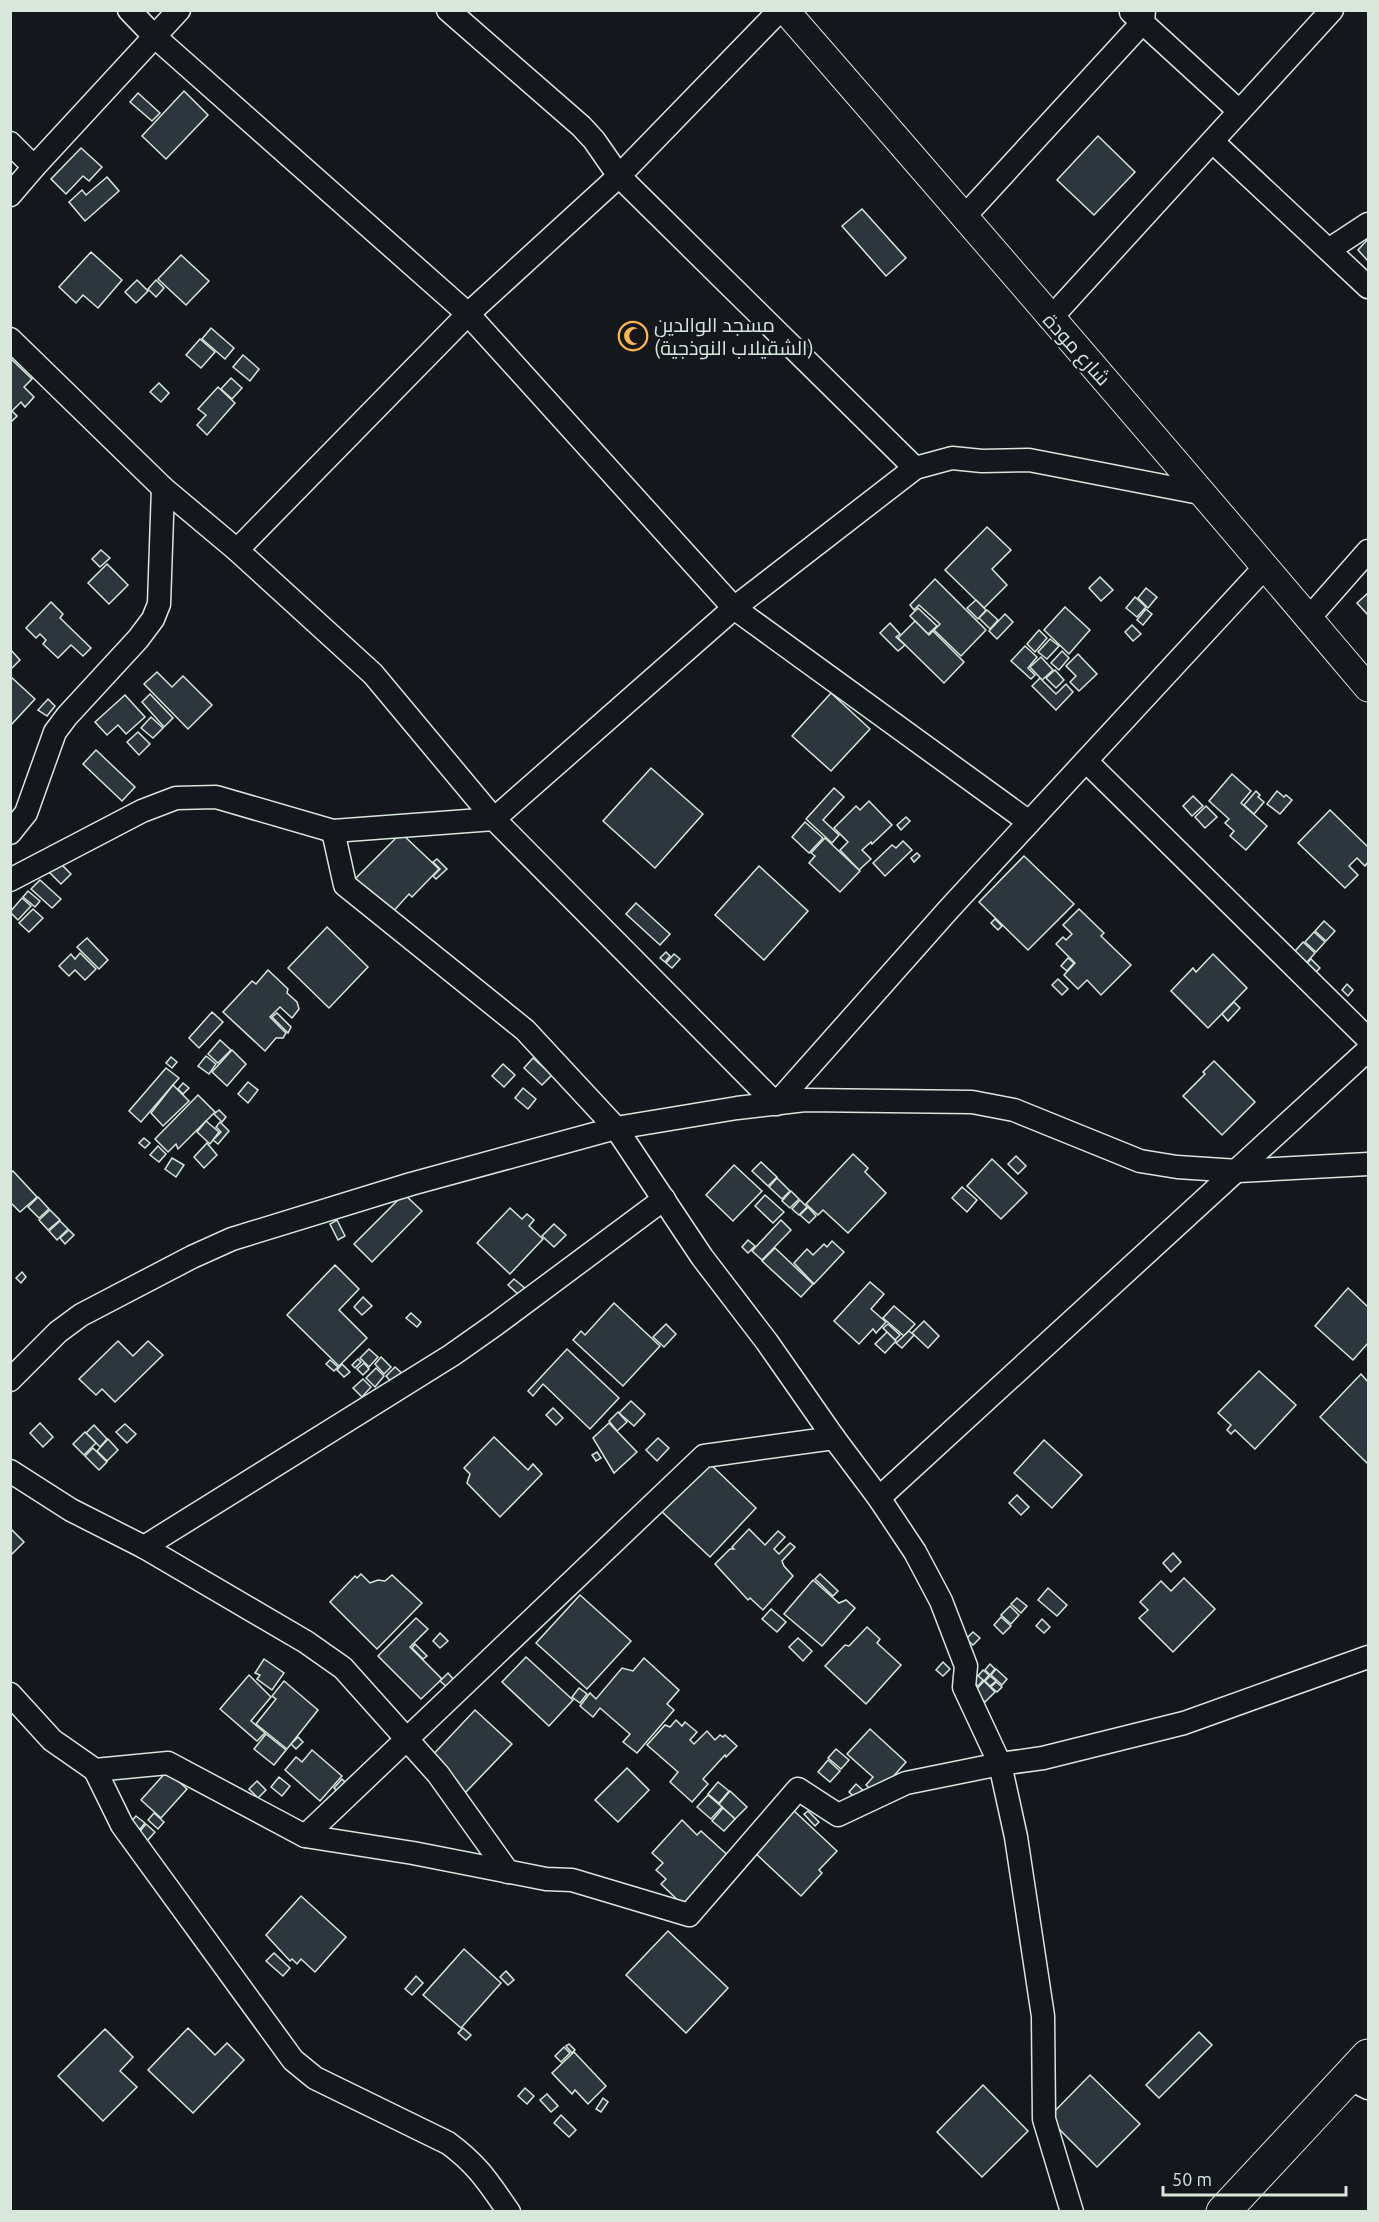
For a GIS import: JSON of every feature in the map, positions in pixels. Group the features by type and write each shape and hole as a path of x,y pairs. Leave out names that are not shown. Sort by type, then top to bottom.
{"highway":[{"path":"1223,2211 1362,2074"}],"street":[{"path":"129,10 154,36 468,314 734,608 1029,822"},
{"path":"10,195 179,10"},
{"path":"448,10 581,126 594,140 619,176 915,468"},
{"path":"237,550 468,314 619,176 780,10"},
{"name":"شارع مودة","path":"785,10 1050,319 1205,494 1368,688"},
{"path":"1050,319 1332,10"},
{"path":"964,217 1139,14 1239,111"},
{"path":"1213,142 1368,287"},
{"path":"10,144 34,167"},
{"path":"1330,249 1368,224"},
{"path":"10,339 164,488 237,550 373,674 494,819 776,1104"},
{"path":"10,880 142,811 176,798 216,797 333,831 494,819 734,608 915,468 952,458 1029,460 1205,494"},
{"path":"10,833 26,813 56,732 67,716 138,639 153,619 159,604 164,488"},
{"path":"1309,618 1368,551"},
{"path":"776,1104 941,918 1265,567"},
{"path":"1086,761 1368,1039"},
{"path":"10,796 26,813"},
{"path":"333,831 345,885 525,1030 616,1128 702,1257 767,1342 915,1552 941,1601 966,1666 964,1687 1000,1764 1016,1837 1043,2016 1044,2119 1072,2211"},
{"path":"879,1498 1368,1050"},
{"path":"10,1380 58,1332 81,1315 192,1257 232,1239 411,1184 616,1128 737,1108 805,1100 972,1102 1014,1110 1140,1161 1177,1167 1238,1171 1368,1164"},
{"path":"144,1547 452,1355 664,1198"},
{"path":"305,1836 704,1456 834,1438"},
{"path":"10,1471 72,1510 144,1547 306,1642 343,1668 438,1774 508,1872"},
{"path":"95,1770 168,1763 305,1836 413,1853 546,1879 572,1880 689,1915 798,1789 838,1815 906,1782 1043,1758 1184,1723 1368,1657"},
{"path":"10,1694 52,1740 95,1770 122,1825 293,2060 315,2078 448,2144 466,2156 481,2171 508,2211"}],"building":[{"path":"184,91 208,115 166,159 142,136"},
{"path":"138,93 160,113 152,121 130,102"},
{"path":"1098,136 1135,172 1094,215 1057,180"},
{"path":"81,148 102,167 89,181 83,176 66,194 51,179"},
{"path":"107,177 119,191 85,221 69,202 82,190 86,195"},
{"path":"862,209 906,258 886,276 842,226"},
{"path":"1368,239 1368,261 1358,250"},
{"path":"91,252 122,280 98,308 83,295 76,303 59,287"},
{"path":"181,255 209,281 186,305 158,279"},
{"path":"137,280 148,291 136,303 125,292"},
{"path":"156,280 164,288 156,297 148,289"},
{"path":"211,328 234,348 225,359 202,339"},
{"path":"200,339 215,352 201,368 186,355"},
{"path":"243,355 259,369 250,381 233,367"},
{"path":"10,358 32,379 24,387 34,397 25,407 21,402 12,411 17,416 10,423"},
{"path":"231,378 242,388 232,399 221,389"},
{"path":"159,383 169,393 161,402 150,392"},
{"path":"218,387 235,403 207,435 197,425 206,415 198,409"},
{"path":"987,527 1011,550 992,569 1007,585 984,608 945,570"},
{"path":"101,550 110,558 100,567 92,559"},
{"path":"107,564 128,585 109,604 88,583"},
{"path":"1100,577 1113,590 1101,601 1089,588"},
{"path":"935,579 986,630 961,656 934,630 940,624 919,605 914,610 910,605"},
{"path":"1146,588 1157,597 1148,608 1138,598"},
{"path":"1368,593 1368,615 1357,603"},
{"path":"1135,597 1146,607 1137,617 1126,608"},
{"path":"976,600 986,610 978,619 967,608"},
{"path":"51,602 63,614 60,618 91,648 83,656 71,645 58,658 43,644 46,640 40,634 36,638 26,628"},
{"path":"1065,607 1090,630 1069,654 1044,630"},
{"path":"918,608 937,626 928,634 910,616"},
{"path":"1146,609 1152,614 1143,625 1137,620"},
{"path":"987,610 998,620 990,629 979,618"},
{"path":"1005,614 1013,622 997,639 989,631"},
{"path":"915,621 929,635 933,631 964,662 944,683 898,638"},
{"path":"890,623 900,634 896,637 905,645 898,651 880,633"},
{"path":"1132,625 1141,634 1133,641 1125,632"},
{"path":"1039,630 1047,638 1035,652 1027,644"},
{"path":"1050,639 1059,646 1047,659 1038,652"},
{"path":"1025,646 1037,657 1028,668 1035,675 1031,679 1011,661"},
{"path":"10,649 20,660 11,669 10,668"},
{"path":"1062,651 1069,658 1059,670 1051,663"},
{"path":"1078,654 1097,674 1079,691 1070,682 1076,676 1066,666"},
{"path":"1041,657 1053,670 1042,680 1030,667"},
{"path":"1055,670 1064,680 1056,688 1046,678"},
{"path":"157,672 172,687 183,676 212,705 188,729 144,684"},
{"path":"10,676 35,699 10,726"},
{"path":"1040,678 1056,694 1066,684 1073,692 1056,710 1032,686"},
{"path":"831,693 870,729 831,771 792,736"},
{"path":"150,694 173,718 164,727 142,702"},
{"path":"125,695 145,717 126,734 118,725 107,735 95,722"},
{"path":"48,699 55,706 47,716 38,710"},
{"path":"151,717 163,728 153,738 141,728"},
{"path":"138,732 150,744 139,755 127,742"},
{"path":"96,750 135,787 122,801 83,764"},
{"path":"651,768 703,814 655,868 603,821"},
{"path":"1232,774 1251,791 1241,803 1267,826 1246,850 1230,836 1234,831 1225,823 1229,819 1209,801"},
{"path":"834,788 844,797 823,820 839,835 832,843 806,819"},
{"path":"1256,791 1260,795 1258,797 1264,802 1254,814 1244,805"},
{"path":"1277,791 1292,800 1280,814 1267,804"},
{"path":"1193,796 1203,806 1192,816 1183,806"},
{"path":"869,801 892,825 862,850 871,859 859,870 840,850 848,842 834,828 856,806 860,810"},
{"path":"1206,806 1217,817 1205,828 1195,817"},
{"path":"1330,810 1368,847 1368,862 1365,866 1357,858 1349,866 1358,875 1345,888 1298,843"},
{"path":"906,817 910,821 901,830 897,825"},
{"path":"805,822 823,838 809,853 792,837"},
{"path":"401,833 439,869 412,897 409,894 389,916 353,881"},
{"path":"825,838 860,871 840,892 809,863 815,856 811,853"},
{"path":"903,841 912,850 885,876 873,863 892,845 896,848"},
{"path":"917,853 920,856 914,862 911,858"},
{"path":"1024,856 1074,904 1028,950 979,902"},
{"path":"437,859 447,869 436,879 433,876 440,869 433,862"},
{"path":"57,860 71,874 61,884 47,870"},
{"path":"759,866 808,911 764,960 715,915"},
{"path":"40,880 61,899 52,908 31,889"},
{"path":"28,891 40,901 35,907 23,897"},
{"path":"22,898 31,906 18,920 10,912"},
{"path":"636,903 670,934 660,945 626,914"},
{"path":"33,909 43,918 29,932 19,923"},
{"path":"1079,909 1104,933 1101,936 1131,965 1101,995 1087,980 1078,989 1064,975 1075,963 1056,944 1063,937 1066,940 1072,934 1063,925"},
{"path":"995,919 1002,926 998,930 991,923"},
{"path":"1324,921 1335,931 1326,941 1315,931"},
{"path":"327,927 368,967 329,1008 288,968"},
{"path":"1314,932 1325,942 1316,952 1305,942"},
{"path":"87,938 108,960 99,969 77,947"},
{"path":"1303,942 1315,953 1301,969 1289,958"},
{"path":"666,952 670,956 665,962 660,958"},
{"path":"80,953 96,969 85,980 75,970 69,976 59,966 71,954 75,959"},
{"path":"674,954 680,959 672,968 666,963"},
{"path":"1213,954 1247,988 1208,1028 1171,991 1193,968 1196,972"},
{"path":"1068,958 1074,963 1067,971 1061,966"},
{"path":"1311,959 1320,968 1310,978 1302,969"},
{"path":"268,970 288,989 287,993 297,1002 299,1009 292,1018 280,1007 270,1017 286,1033 283,1038 276,1038 265,1051 223,1012 252,981 256,984"},
{"path":"1058,979 1068,989 1062,995 1052,985"},
{"path":"1347,984 1353,990 1348,996 1342,990"},
{"path":"1234,1002 1240,1008 1228,1021 1222,1014"},
{"path":"212,1012 223,1022 199,1048 189,1038"},
{"path":"277,1013 291,1027 288,1033 272,1017"},
{"path":"220,1040 231,1050 218,1063 208,1054"},
{"path":"232,1050 246,1064 227,1086 212,1072"},
{"path":"206,1056 216,1064 209,1074 198,1066"},
{"path":"171,1057 177,1062 172,1068 166,1063"},
{"path":"533,1058 552,1075 542,1085 524,1068"},
{"path":"1214,1061 1255,1102 1222,1135 1183,1096 1205,1074 1203,1072"},
{"path":"503,1064 515,1075 504,1087 492,1076"},
{"path":"166,1068 179,1078 141,1122 129,1111"},
{"path":"248,1082 258,1090 248,1103 238,1094"},
{"path":"183,1083 189,1088 183,1094 178,1089"},
{"path":"173,1085 189,1101 163,1126 151,1113"},
{"path":"523,1088 536,1099 528,1109 515,1098"},
{"path":"198,1095 215,1112 178,1149 176,1144 168,1152 155,1139"},
{"path":"219,1110 226,1117 222,1122 214,1114"},
{"path":"206,1121 219,1132 210,1144 197,1132"},
{"path":"220,1122 229,1131 218,1144 213,1140 221,1132 216,1127"},
{"path":"144,1138 150,1143 145,1148 139,1143"},
{"path":"207,1143 217,1155 204,1168 194,1157"},
{"path":"158,1146 166,1154 159,1162 150,1155"},
{"path":"853,1154 868,1168 865,1172 886,1193 848,1233 823,1210 818,1215 806,1204"},
{"path":"1016,1156 1026,1166 1018,1174 1008,1164"},
{"path":"172,1158 184,1165 176,1177 165,1169"},
{"path":"992,1159 1027,1193 1001,1219 967,1186"},
{"path":"761,1162 777,1177 768,1186 752,1171"},
{"path":"734,1165 762,1191 733,1221 706,1195"},
{"path":"13,1171 37,1197 20,1212 10,1202 10,1174"},
{"path":"777,1178 790,1191 782,1199 769,1187"},
{"path":"962,1187 977,1200 967,1212 952,1198"},
{"path":"791,1191 799,1199 790,1208 782,1201"},
{"path":"404,1194 422,1211 372,1262 354,1244"},
{"path":"765,1195 784,1212 773,1223 755,1206"},
{"path":"38,1197 49,1209 39,1218 28,1207"},
{"path":"800,1200 807,1207 799,1215 792,1209"},
{"path":"808,1207 816,1216 809,1223 800,1215"},
{"path":"510,1208 522,1219 527,1214 534,1220 529,1226 543,1239 510,1274 477,1243"},
{"path":"50,1210 60,1220 48,1230 39,1220"},
{"path":"337,1220 345,1236 338,1240 330,1224"},
{"path":"781,1220 791,1230 762,1260 752,1251"},
{"path":"60,1221 68,1229 57,1240 49,1231"},
{"path":"554,1224 566,1235 554,1247 542,1236"},
{"path":"69,1230 74,1235 65,1244 60,1238"},
{"path":"748,1240 755,1246 748,1253 742,1247"},
{"path":"832,1241 844,1252 814,1284 794,1263 807,1249 813,1255 824,1244 827,1247"},
{"path":"775,1248 813,1284 801,1297 762,1261"},
{"path":"335,1265 359,1289 339,1310 367,1338 339,1366 287,1315"},
{"path":"22,1272 26,1277 21,1283 16,1278"},
{"path":"514,1279 526,1289 520,1296 508,1285"},
{"path":"870,1282 884,1294 871,1309 886,1322 876,1333 873,1329 859,1344 834,1321"},
{"path":"1348,1288 1368,1307 1368,1343 1353,1360 1315,1326"},
{"path":"363,1297 372,1306 362,1315 354,1307"},
{"path":"614,1303 660,1346 623,1386 573,1340 581,1331 585,1335"},
{"path":"894,1306 915,1324 904,1336 883,1318"},
{"path":"411,1313 421,1322 417,1327 406,1318"},
{"path":"924,1321 939,1336 928,1348 912,1333"},
{"path":"666,1324 676,1334 664,1347 653,1337"},
{"path":"888,1324 900,1335 895,1340 883,1328"},
{"path":"909,1331 914,1335 902,1348 896,1343"},
{"path":"887,1332 896,1341 885,1353 875,1344"},
{"path":"118,1341 133,1356 148,1341 163,1355 115,1402 102,1389 96,1395 79,1379"},
{"path":"369,1349 378,1357 369,1367 360,1358"},
{"path":"567,1349 619,1398 590,1429 543,1384 533,1396 528,1391"},
{"path":"381,1357 391,1367 384,1374 375,1364"},
{"path":"358,1359 361,1362 355,1368 352,1365"},
{"path":"330,1360 338,1367 334,1371 326,1364"},
{"path":"364,1363 369,1369 363,1375 357,1369"},
{"path":"342,1364 350,1372 344,1377 337,1370"},
{"path":"395,1367 404,1375 394,1385 386,1376"},
{"path":"376,1368 384,1376 375,1387 366,1378"},
{"path":"1259,1371 1296,1405 1255,1449 1235,1430 1231,1434 1227,1430 1231,1425 1218,1413"},
{"path":"1361,1374 1368,1382 1368,1464 1320,1417"},
{"path":"363,1379 371,1387 362,1397 353,1388"},
{"path":"631,1401 645,1414 634,1426 619,1413"},
{"path":"553,1408 563,1418 556,1425 546,1415"},
{"path":"618,1412 627,1422 617,1431 609,1421"},
{"path":"40,1423 53,1437 43,1447 30,1433"},
{"path":"609,1423 637,1452 614,1473 593,1438"},
{"path":"125,1424 136,1434 127,1443 116,1432"},
{"path":"94,1425 107,1439 100,1447 86,1433"},
{"path":"85,1432 96,1443 84,1455 73,1444"},
{"path":"494,1437 528,1470 533,1464 542,1474 500,1517 467,1483 470,1474 464,1468"},
{"path":"658,1438 669,1448 657,1461 646,1450"},
{"path":"108,1439 118,1450 107,1461 97,1451"},
{"path":"1044,1440 1082,1475 1052,1508 1014,1473"},
{"path":"93,1448 107,1462 99,1470 85,1456"},
{"path":"597,1452 601,1458 596,1461 592,1455"},
{"path":"706,1460 756,1508 710,1557 659,1509"},
{"path":"1017,1495 1029,1507 1021,1515 1009,1503"},
{"path":"10,1528 24,1542 10,1556"},
{"path":"749,1529 765,1545 778,1531 785,1537 774,1549 779,1554 790,1543 795,1547 782,1561 793,1576 763,1610 750,1598 748,1600 715,1564 730,1549 734,1549 732,1547"},
{"path":"1173,1553 1181,1562 1171,1572 1163,1563"},
{"path":"361,1574 370,1583 378,1580 385,1581 392,1575 422,1603 377,1649 330,1602 355,1576 357,1578"},
{"path":"820,1574 838,1591 833,1596 815,1579"},
{"path":"1184,1578 1215,1609 1173,1652 1139,1618 1148,1610 1140,1602 1161,1581 1171,1591"},
{"path":"813,1580 839,1603 846,1600 855,1608 822,1646 784,1614"},
{"path":"1048,1588 1067,1605 1057,1616 1038,1600"},
{"path":"580,1595 631,1641 587,1689 536,1643"},
{"path":"1017,1598 1027,1606 1021,1613 1011,1604"},
{"path":"1010,1606 1019,1615 1011,1624 1001,1615"},
{"path":"771,1609 786,1622 777,1632 762,1619"},
{"path":"1001,1617 1011,1626 1003,1634 994,1625"},
{"path":"416,1618 428,1629 410,1647 442,1679 421,1699 378,1656"},
{"path":"1042,1619 1050,1627 1044,1633 1036,1626"},
{"path":"867,1627 880,1639 877,1643 901,1665 866,1704 825,1666"},
{"path":"973,1632 980,1638 973,1645 966,1639"},
{"path":"440,1633 448,1641 440,1648 433,1641"},
{"path":"798,1638 812,1651 803,1661 789,1647"},
{"path":"415,1644 427,1656 423,1659 412,1648"},
{"path":"526,1657 573,1700 549,1726 502,1682"},
{"path":"644,1658 679,1690 667,1704 674,1710 637,1753 623,1742 630,1734 600,1708 593,1717 580,1706 590,1693 596,1699 622,1668 633,1671"},
{"path":"264,1659 284,1673 272,1690 257,1679 260,1675 255,1673"},
{"path":"943,1662 950,1669 943,1676 936,1670"},
{"path":"990,1664 995,1669 990,1675 985,1670"},
{"path":"996,1669 1007,1679 1002,1685 991,1675"},
{"path":"983,1670 989,1675 984,1681 978,1676"},
{"path":"448,1673 454,1680 447,1687 440,1681"},
{"path":"249,1675 271,1697 251,1721 265,1733 257,1741 220,1709"},
{"path":"977,1675 983,1680 978,1686 972,1681"},
{"path":"990,1676 996,1681 990,1686 985,1681"},
{"path":"284,1681 318,1710 287,1749 256,1724 276,1699 272,1696"},
{"path":"984,1681 995,1692 985,1702 974,1692"},
{"path":"996,1682 1002,1687 997,1692 991,1687"},
{"path":"579,1688 587,1694 580,1703 572,1697"},
{"path":"475,1710 512,1744 464,1794 428,1760"},
{"path":"676,1720 682,1726 685,1722 697,1732 690,1740 694,1744 707,1731 715,1740 720,1735 723,1737 725,1735 737,1746 726,1757 725,1755 703,1779 708,1784 692,1802 670,1782 678,1772 647,1745 665,1725 670,1727"},
{"path":"870,1729 906,1762 877,1795 866,1785 873,1777 847,1754"},
{"path":"266,1734 286,1750 274,1765 254,1749"},
{"path":"298,1737 303,1742 296,1749 291,1744"},
{"path":"836,1749 849,1760 841,1769 828,1758"},
{"path":"312,1750 342,1776 320,1801 285,1770 296,1757 302,1762"},
{"path":"828,1760 840,1771 830,1782 818,1772"},
{"path":"627,1768 649,1790 618,1822 595,1800"},
{"path":"167,1771 187,1789 161,1818 141,1800"},
{"path":"279,1777 290,1786 282,1796 271,1787"},
{"path":"342,1779 351,1788 342,1796 334,1788"},
{"path":"257,1781 266,1790 258,1798 249,1789"},
{"path":"718,1782 729,1791 719,1803 708,1794"},
{"path":"856,1784 865,1792 858,1800 849,1792"},
{"path":"730,1791 747,1807 735,1819 719,1804"},
{"path":"708,1795 722,1807 711,1819 697,1807"},
{"path":"723,1808 735,1819 724,1831 712,1821"},
{"path":"792,1809 837,1851 819,1870 822,1873 801,1896 753,1851"},
{"path":"808,1811 819,1822 815,1826 804,1814"},
{"path":"154,1813 164,1822 158,1829 148,1820"},
{"path":"136,1816 145,1823 136,1834 127,1826"},
{"path":"682,1820 697,1835 701,1831 732,1859 686,1908 661,1884 666,1879 656,1870 663,1863 652,1853"},
{"path":"146,1824 155,1832 146,1842 137,1835"},
{"path":"301,1896 346,1937 315,1972 301,1959 297,1964 292,1959 290,1961 266,1935"},
{"path":"668,1931 728,1988 686,2033 626,1975"},
{"path":"464,1949 501,1983 461,2028 423,1995"},
{"path":"274,1953 290,1968 283,1976 266,1961"},
{"path":"506,1971 514,1980 508,1985 500,1977"},
{"path":"416,1976 423,1983 412,1995 405,1989"},
{"path":"188,2028 215,2055 227,2043 244,2060 193,2113 148,2070"},
{"path":"463,2028 471,2035 466,2040 458,2033"},
{"path":"105,2029 133,2057 120,2071 137,2087 103,2121 58,2076"},
{"path":"1199,2032 1212,2045 1159,2098 1146,2085"},
{"path":"569,2044 575,2050 572,2053 566,2046"},
{"path":"564,2047 570,2053 561,2062 555,2056"},
{"path":"574,2052 606,2086 588,2104 575,2090 572,2094 552,2073"},
{"path":"1090,2075 1140,2124 1097,2167 1048,2118"},
{"path":"983,2085 1028,2131 982,2177 937,2132"},
{"path":"525,2088 534,2096 527,2104 518,2096"},
{"path":"547,2094 558,2106 551,2112 540,2100"},
{"path":"603,2098 608,2102 601,2112 596,2109"},
{"path":"561,2115 576,2130 569,2137 554,2123"}],"place":[{"name":"مسجد الوالدين (الشقيلاب النوذجية)","path":"633,336"}]}
